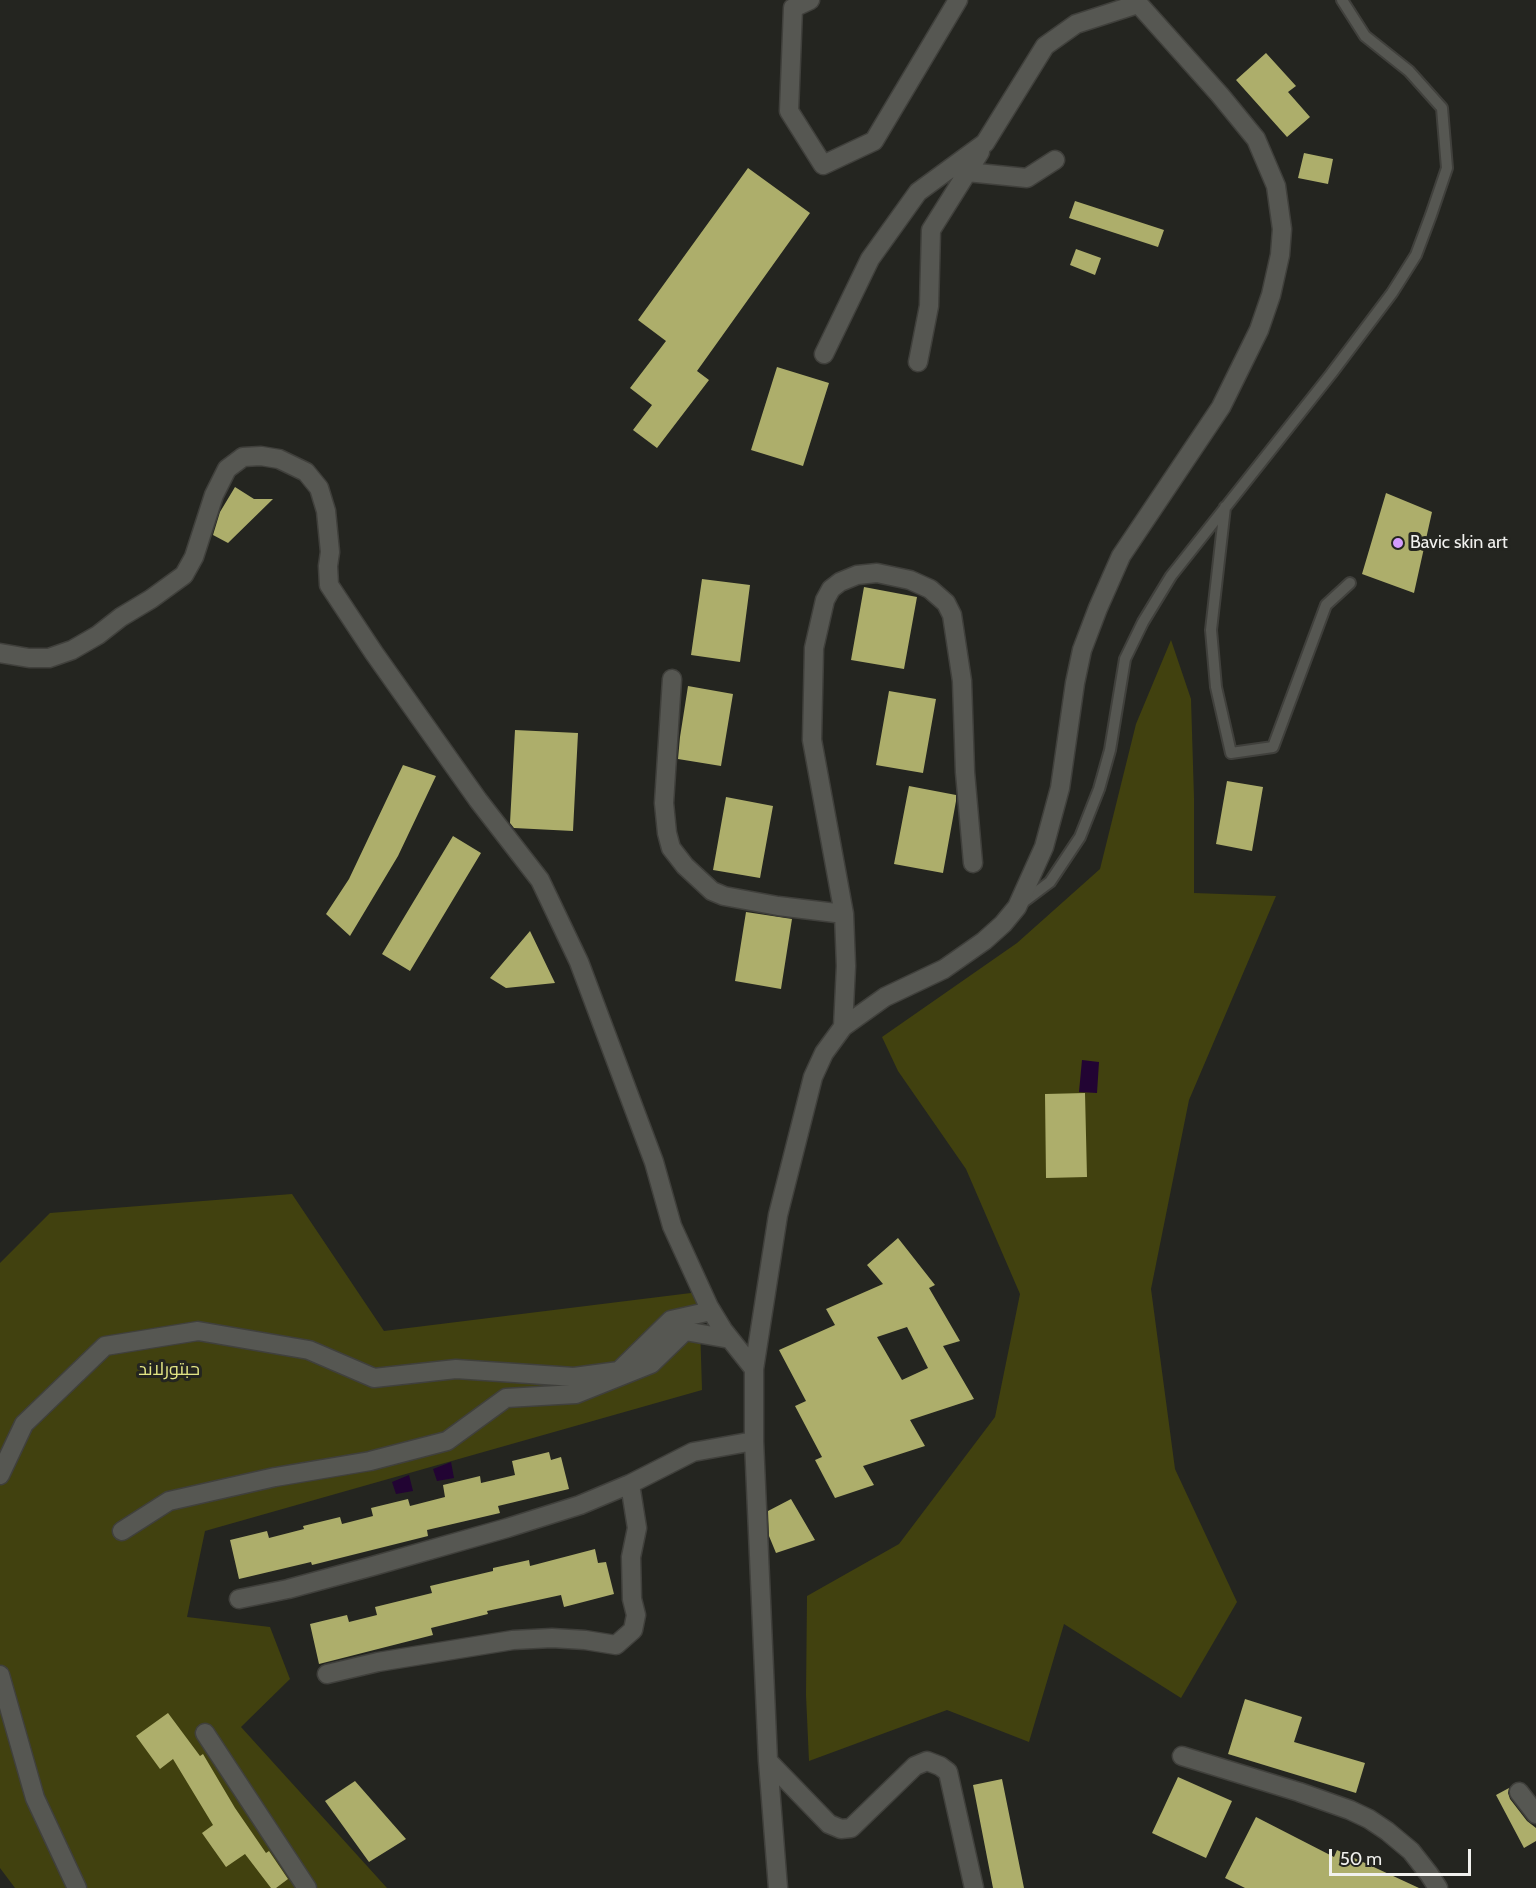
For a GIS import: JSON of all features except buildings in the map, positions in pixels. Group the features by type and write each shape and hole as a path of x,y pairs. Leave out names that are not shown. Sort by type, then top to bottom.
{"street":[{"path":"810,0 788,4 789,111 823,165 874,141 958,0"},
{"path":"778,1888 768,1761 754,1441 754,1370 778,1215 810,1088 824,1053 843,1027 885,997 944,969 1003,924 1017,907 1044,847 1060,788 1075,683 1082,650 1098,608 1121,556 1221,407 1260,330 1280,255 1282,229 1276,186 1256,139 1137,2 1077,24 1046,46 931,230 929,306 918,362"},
{"path":"824,354 870,259 918,192 986,143"},
{"path":"968,171 1027,178 1054,160"},
{"path":"0,654 49,658 72,650 98,635 184,575 194,557 214,495 227,469 243,457 261,456 279,459 306,472 320,488 326,511 330,552 329,585 478,800 540,880 579,962 654,1162 672,1226 711,1311 754,1370"},
{"path":"843,1027 846,966 844,914 812,740 814,648 820,617 831,589 840,582 857,575 877,573 910,580 930,589 946,603 952,615 962,681 965,772 973,863"},
{"path":"672,679 664,803 671,848 685,866 712,891 724,896 778,906 844,914"},
{"path":"0,1475 24,1424 105,1346 198,1331 309,1350 374,1378 456,1369 574,1377 618,1371 671,1320 711,1311"},
{"path":"122,1532 169,1501 275,1477 370,1461 447,1441 507,1398 576,1394 651,1364 685,1331 730,1339"},
{"path":"239,1599 309,1583 507,1528 580,1505 630,1484 693,1452 754,1441"},
{"path":"327,1674 378,1662 513,1640 552,1638 616,1645 633,1630 636,1614 632,1599 631,1557 637,1528 630,1484"},
{"path":"0,1675 35,1798 77,1888"},
{"path":"206,1733 307,1888"},
{"path":"1182,1756 1299,1792 1369,1819 1388,1831 1410,1851 1438,1888"},
{"path":"768,1761 829,1824 841,1829 851,1828 915,1766 927,1761 940,1766 948,1772 974,1888"},
{"path":"1519,1792 1536,1814"}],"lane":[{"path":"1017,907 1050,882 1080,837 1099,789 1110,750 1125,659 1143,622 1171,576 1331,374 1392,293 1416,255 1447,168 1442,108 1408,71 1365,36 1342,0"},
{"path":"1225,507 1211,630 1216,687 1231,753 1272,747 1326,605 1350,583"}],"green space":[{"path":"1171,640 1191,699 1194,893 1276,896 1189,1100 1151,1289 1175,1469 1237,1602 1181,1698 1064,1624 1029,1742 947,1710 809,1761 806,1695 807,1596 899,1544 995,1417 1020,1294 966,1169 898,1071 882,1037 1017,943 1100,869 1136,724"},
{"name":"حبتورلاند","path":"292,1194 384,1331 699,1292 702,1390 205,1531 187,1617 270,1627 290,1679 241,1727 387,1888 15,1888 0,1868 0,1263 50,1213"}],"shaded area":[{"path":"1082,1060 1099,1062 1097,1093 1079,1092"},
{"path":"451,1462 454,1478 437,1481 433,1469"},
{"path":"409,1475 413,1491 396,1494 392,1482"}],"place":[{"name":"Bavic skin art","path":"1398,543"}]}
